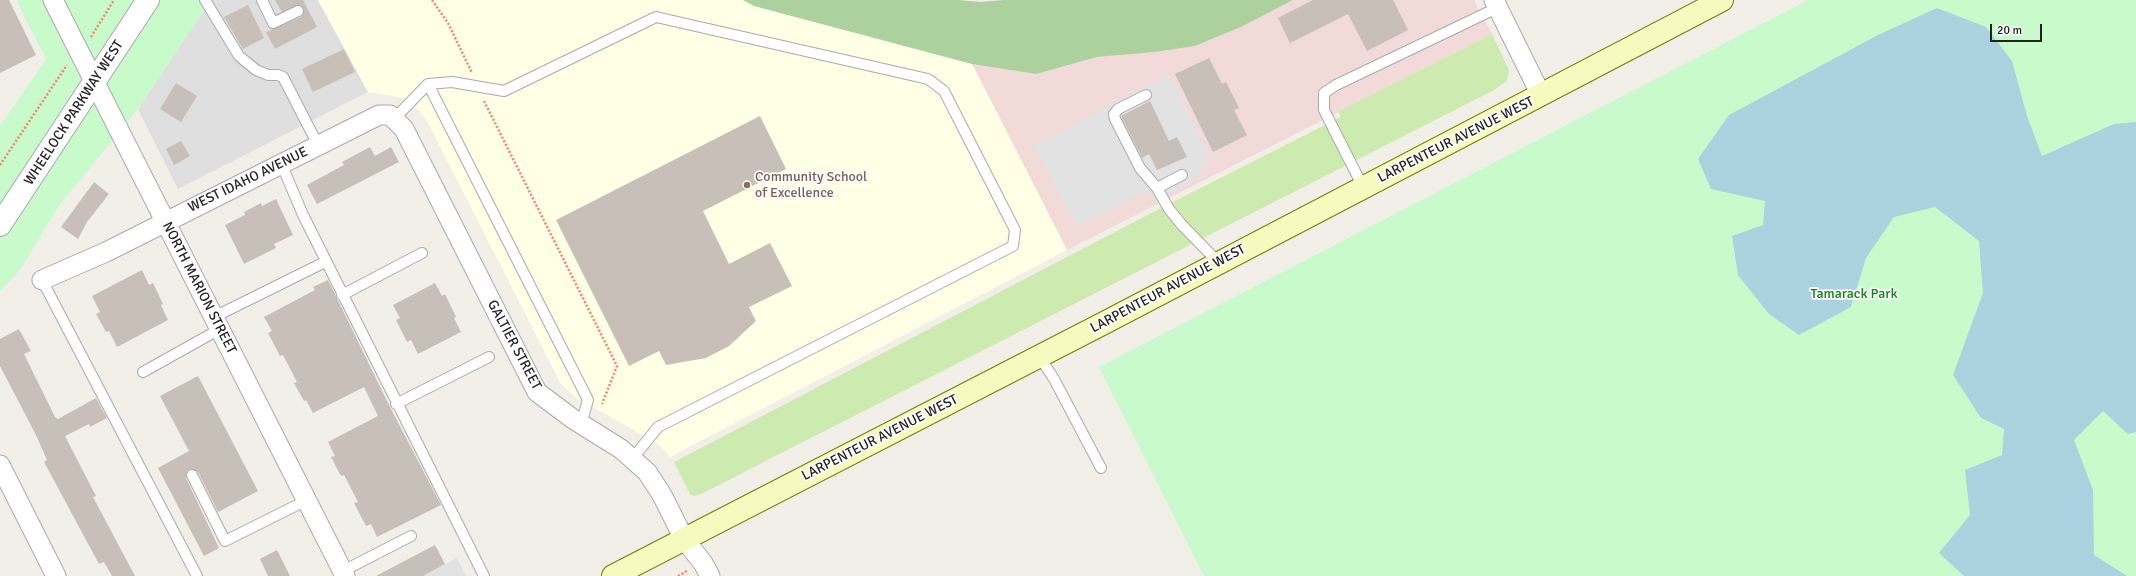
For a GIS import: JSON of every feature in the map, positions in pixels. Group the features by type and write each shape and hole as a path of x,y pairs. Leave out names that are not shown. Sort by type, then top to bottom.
{"main road":[{"name":"LARPENTEUR AVENUE WEST","path":"613,576 1541,96 1722,0"}],"street":[{"name":"NORTH MARION STREET","path":"53,0 344,574"},
{"name":"WHEELOCK PARKWAY WEST","path":"0,225 148,0"},
{"path":"1495,4 1541,96"},
{"name":"WEST IDAHO AVENUE","path":"42,280 106,252 379,115 392,117"},
{"name":"GALTIER STREET","path":"392,117 404,129 537,392 581,424 633,458 647,472 662,494 684,539 703,563 710,576"},
{"path":"0,465 56,576"}],"lane":[{"path":"205,0 239,56 256,70 268,75 283,76 318,145"},
{"path":"262,0 273,23 298,11"},
{"path":"1363,188 1324,110 1322,100 1324,93 1328,89 1495,4"},
{"path":"392,117 428,84 452,82 504,91 656,17 928,79 944,91 1015,230 1013,246 658,427 633,458"},
{"path":"428,84 588,400 581,424"},
{"path":"1146,95 1118,109 1114,114 1140,168 1157,188 1169,209 1182,225 1218,263"},
{"path":"282,163 302,215 484,576"},
{"path":"1157,188 1182,175"},
{"path":"342,294 422,253"},
{"path":"143,372 217,323 326,262"},
{"path":"42,280 197,576"},
{"path":"1039,356 1078,423 1101,468"},
{"path":"396,404 489,357"},
{"path":"192,475 225,541 307,500"},
{"path":"344,574 411,536"}],"path":[{"path":"0,165 64,69 80,51 114,0"},
{"path":"432,0 448,23 472,72 476,86 617,366 601,408"},
{"path":"678,576 687,571"}],"shaded area":[{"path":"211,0 318,0 368,92 178,189 138,109"},
{"name":"Community School of Excellence","path":"318,0 743,0 754,6 972,64 1067,250 670,457 660,445 575,397 561,384 427,121 420,111 398,97 368,92"},
{"path":"1293,0 1474,0 1492,34 1067,250 972,64 1036,74 1097,57 1155,52 1195,46 1241,27"},
{"path":"1170,74 1207,152 1206,163 1202,170 1190,184 1154,203 1148,190 1077,226 1033,145"},
{"path":"457,558 466,576 423,576"}],"green space":[{"path":"20,0 211,0 138,109 58,207 20,270 0,291 0,126 46,59 17,2"},
{"path":"743,0 958,0 981,2 1004,0 1293,0 1241,27 1195,46 1155,52 1097,57 1036,74 972,64 754,6"},
{"name":"Tamarack Park","path":"1808,0 2136,0 2136,576 1204,576 1099,367"},
{"path":"1492,34 1509,70 1507,81 1494,90 701,494 694,496 690,494 674,462 1157,210 1341,117 1338,112"}],"water":[{"path":"1937,8 1986,27 2012,61 2027,116 2042,156 2114,124 2136,122 2136,432 2128,434 2103,411 2074,440 2093,490 2094,555 2127,576 1964,576 1939,553 1970,515 1965,470 2002,455 2004,429 1981,418 1953,375 1983,293 1979,241 1935,207 1894,217 1866,258 1851,307 1799,335 1769,314 1738,275 1732,236 1763,225 1765,201 1711,189 1698,159 1729,115 1878,35"}],"building":[{"path":"0,0 9,0 36,55 0,73"},
{"path":"275,0 303,0 317,27 275,49 266,32 301,17 304,11 302,6 298,5 282,12"},
{"path":"1313,0 1393,0 1408,30 1367,51 1348,14 1290,43 1278,18"},
{"path":"248,5 264,38 243,49 224,17"},
{"path":"344,49 355,72 313,92 302,69"},
{"path":"1209,58 1222,84 1226,82 1239,108 1234,110 1247,135 1213,152 1175,74"},
{"path":"176,83 197,96 181,122 160,109"},
{"path":"1150,101 1169,141 1177,137 1187,157 1157,170 1149,154 1142,158 1121,116"},
{"path":"760,116 786,169 703,211 729,264 770,243 792,286 749,307 756,321 729,346 706,358 666,365 659,351 629,366 556,220"},
{"path":"181,141 190,156 174,165 166,149"},
{"path":"370,147 375,156 391,147 399,162 317,204 307,185 344,165 342,162"},
{"path":"94,182 109,194 87,222 78,239 61,227"},
{"path":"276,199 293,235 274,244 276,248 244,264 225,225 245,215 244,212 261,203 262,206"},
{"path":"142,270 149,285 153,283 163,304 161,305 168,320 117,347 109,331 106,332 96,314 100,312 92,296"},
{"path":"328,280 390,407 441,505 377,537 371,524 366,526 354,503 358,502 344,475 341,476 331,457 335,456 328,442 378,416 364,387 313,413 294,383 297,382 283,355 280,356 268,333 272,331 264,317 315,290 313,287"},
{"path":"435,283 442,296 445,294 456,317 454,318 461,332 418,354 411,340 407,342 396,320 400,318 393,305"},
{"path":"19,329 31,351 24,354 55,417 58,419 96,398 107,418 90,427 89,424 65,436 96,496 93,497 135,576 112,576 104,562 99,564 44,462 47,460 36,435 0,366 0,339"},
{"path":"198,376 258,491 218,512 198,472 192,469 187,471 186,478 219,548 204,556 158,468 189,451 160,396"},
{"path":"435,545 445,564 423,576 376,576"},
{"path":"277,550 290,576 268,576 260,559"}],"place":[{"name":"Community School of Excellence","path":"747,185"}]}
